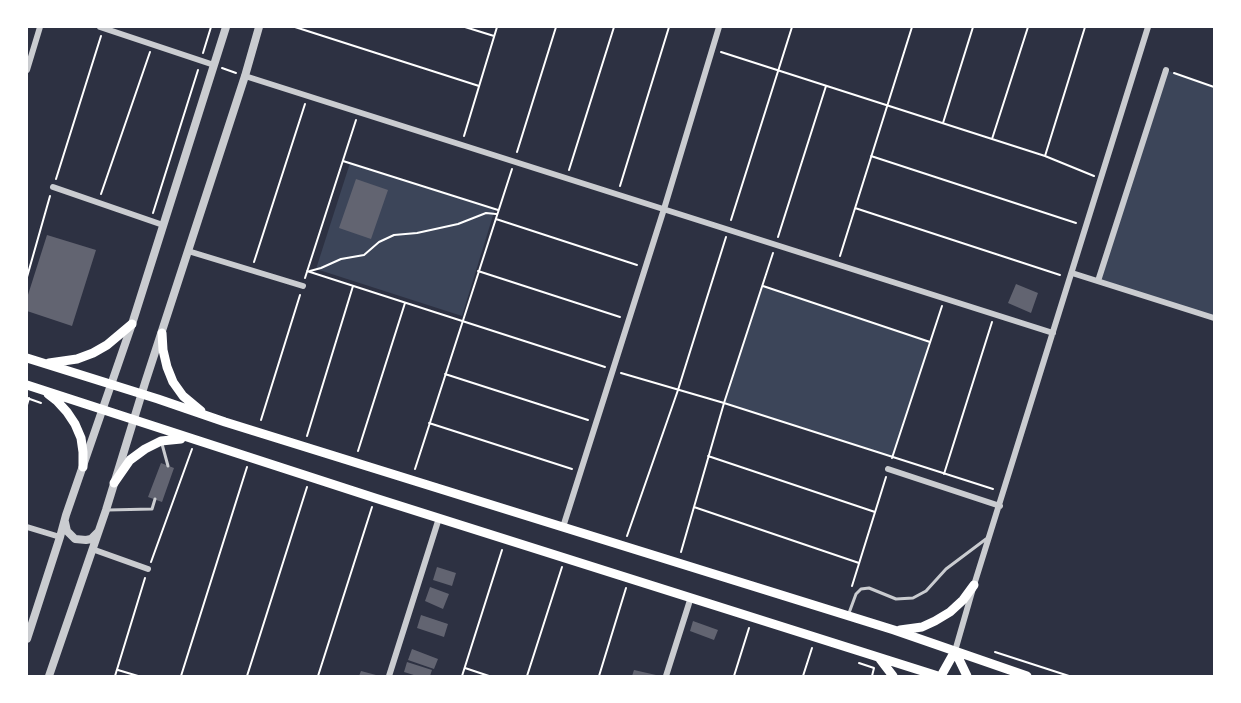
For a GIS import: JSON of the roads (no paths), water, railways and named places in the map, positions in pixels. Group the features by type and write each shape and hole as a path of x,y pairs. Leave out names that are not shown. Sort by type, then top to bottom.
{"main road":[{"path":"44,364 77,359 93,353 107,345 132,324"},
{"path":"162,333 165,358 173,382 195,407 225,422"},
{"path":"27,358 894,630 1027,676"},
{"path":"30,386 880,659 940,676 955,651"},
{"path":"30,386 57,401 71,418 81,438 83,467"},
{"path":"114,483 137,454 151,445 178,439 195,440"},
{"path":"894,630 915,628 935,621 957,606 974,585"},
{"path":"955,651 967,676"},
{"path":"880,659 894,676"}],"street":[{"path":"27,70 40,27"},
{"path":"27,639 66,515 132,324 226,27"},
{"path":"50,676 99,532 259,27"},
{"path":"563,527 719,27"},
{"path":"955,651 1148,27"},
{"path":"102,28 214,65"},
{"path":"1098,281 1166,70"},
{"path":"245,76 1053,333"},
{"path":"53,187 163,225"},
{"path":"188,251 303,286"},
{"path":"1071,275 1098,281 1214,318"},
{"path":"888,470 1000,506"},
{"path":"66,515 66,526 75,539 80,541 91,539 99,532"},
{"path":"389,676 439,518"},
{"path":"27,527 60,537"},
{"path":"92,549 148,569"},
{"path":"666,676 691,597"}],"lane":[{"path":"161,441 168,466"},
{"path":"106,510 152,509 155,500"},
{"path":"848,616 856,594 861,589 869,588 896,599 914,598 926,591 946,569 990,536"}]}
